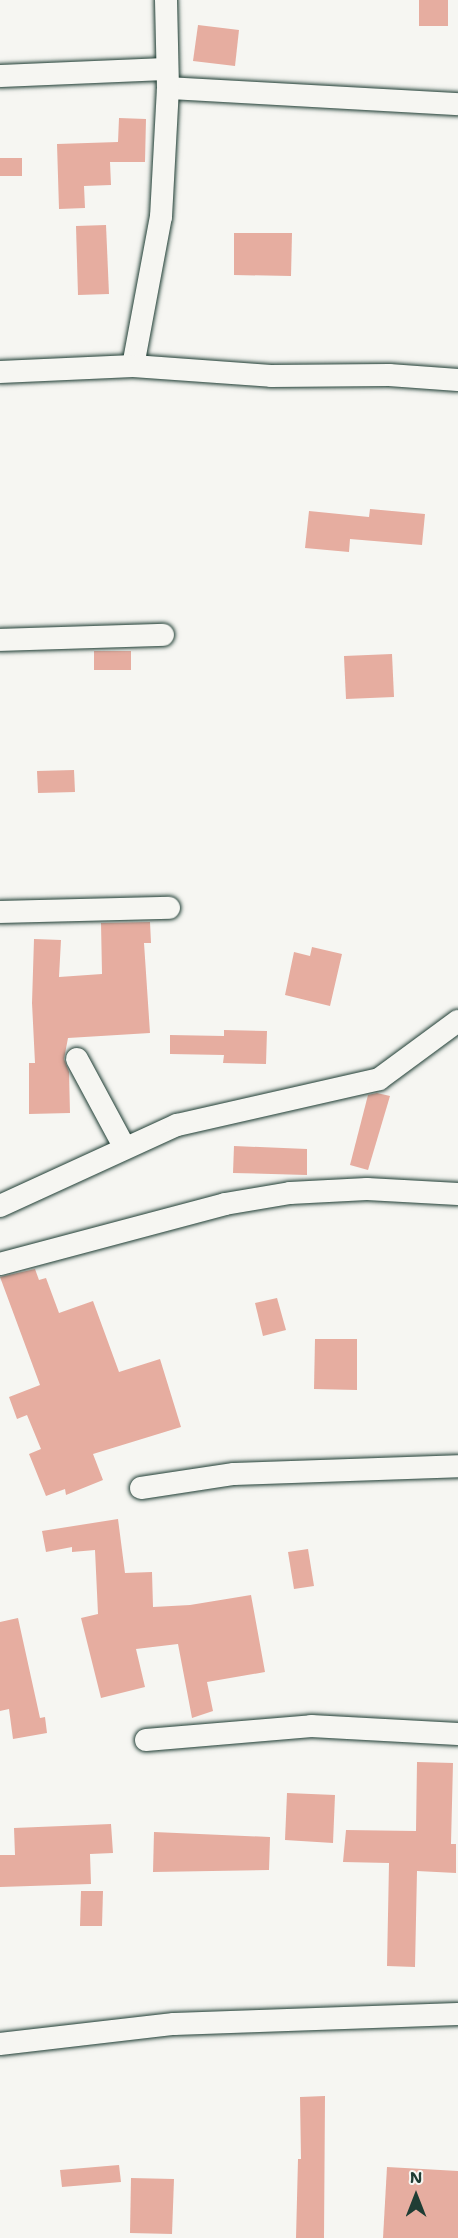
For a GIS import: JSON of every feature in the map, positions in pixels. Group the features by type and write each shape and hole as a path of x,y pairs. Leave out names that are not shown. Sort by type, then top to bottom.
{"street":[{"path":"133,366 161,217 167,79 166,0"},
{"path":"0,76 167,79 458,104"},
{"path":"0,372 133,366 271,376 389,375 458,380"},
{"path":"0,640 163,635"},
{"path":"0,912 169,908"},
{"path":"0,1206 177,1125 379,1079 458,1021"},
{"path":"77,1059 125,1148"},
{"path":"0,1264 203,1209 290,1193 367,1189 458,1194"},
{"path":"141,1488 234,1473 458,1466"},
{"path":"146,1740 311,1726 458,1734"},
{"path":"0,2044 174,2024 458,2014"}],"building":[{"path":"419,0 448,0 448,26 419,26"},
{"path":"198,25 239,30 235,66 193,61"},
{"path":"119,118 146,119 145,162 110,162 111,185 84,186 85,208 59,209 57,144 118,142"},
{"path":"0,158 22,158 22,176 0,176"},
{"path":"106,225 109,294 78,295 76,226"},
{"path":"234,233 292,233 291,276 234,275"},
{"path":"370,509 425,514 422,545 350,539 349,552 305,548 309,511 369,517"},
{"path":"94,651 131,651 131,670 94,670"},
{"path":"392,654 394,697 346,699 344,656"},
{"path":"74,770 75,792 38,793 37,771"},
{"path":"150,922 151,943 144,943 150,1033 68,1038 64,1059 69,1072 70,1113 29,1114 29,1063 35,1063 32,1003 34,939 61,940 59,977 102,974 101,923"},
{"path":"312,947 342,954 330,1006 285,995 294,952 310,956"},
{"path":"224,1030 267,1031 266,1064 223,1063 224,1055 170,1054 170,1035 224,1036"},
{"path":"377,1093 390,1096 368,1170 350,1165 368,1095"},
{"path":"234,1146 307,1149 307,1175 233,1173"},
{"path":"35,1269 39,1280 46,1278 59,1313 93,1301 119,1372 160,1359 181,1427 93,1454 103,1480 66,1495 65,1489 46,1496 29,1454 41,1449 27,1415 17,1419 9,1397 40,1385 0,1277"},
{"path":"277,1298 286,1330 263,1336 255,1303"},
{"path":"315,1339 357,1339 357,1390 314,1389"},
{"path":"118,1519 125,1573 152,1572 153,1607 190,1605 251,1595 265,1672 207,1682 213,1711 192,1718 178,1644 136,1649 145,1687 101,1698 81,1618 98,1614 95,1550 72,1552 72,1547 46,1552 42,1531"},
{"path":"308,1549 314,1586 294,1589 288,1552"},
{"path":"18,1618 40,1718 45,1717 47,1733 13,1739 9,1709 0,1711 0,1622"},
{"path":"417,1762 453,1763 451,1844 456,1844 456,1873 417,1871 415,1967 387,1966 389,1863 343,1862 346,1830 416,1831"},
{"path":"287,1793 335,1795 333,1843 285,1840"},
{"path":"111,1824 113,1853 90,1854 91,1884 0,1887 0,1855 15,1855 14,1828"},
{"path":"154,1832 270,1837 269,1870 153,1872"},
{"path":"81,1891 103,1891 102,1926 80,1926"},
{"path":"325,2096 324,2238 296,2238 298,2159 301,2159 300,2097"},
{"path":"119,2165 121,2182 62,2187 60,2170"},
{"path":"387,2167 458,2171 458,2238 383,2238"},
{"path":"131,2178 174,2179 172,2234 130,2233"}]}
